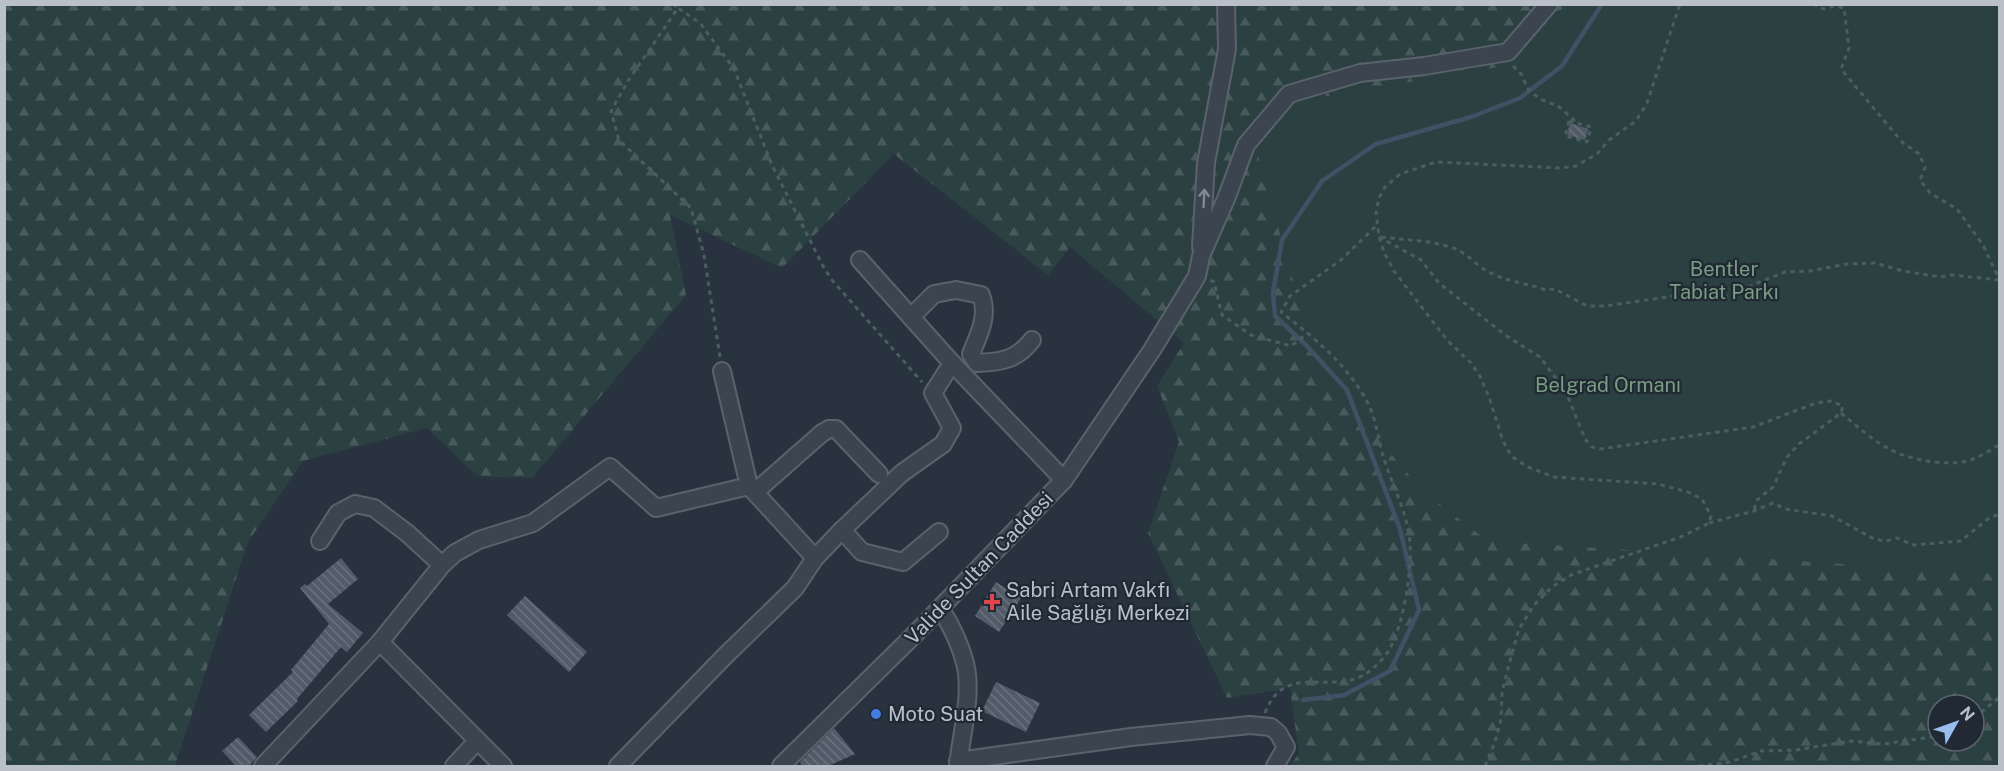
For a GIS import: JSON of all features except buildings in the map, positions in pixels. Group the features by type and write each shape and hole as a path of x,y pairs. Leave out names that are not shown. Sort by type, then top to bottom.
{"street":[{"path":"1201,256 1206,163 1227,49 1226,4"},
{"path":"1201,256 1226,200 1246,145 1289,94 1360,73 1424,66 1508,52 1549,4"},
{"name":"Valide Sultan Caddesi","path":"788,764 1064,480 1152,350 1197,276 1201,256"},
{"path":"860,260 952,363 1064,480"},
{"path":"911,317 934,294 956,290 981,295 986,307 980,333 971,354 977,363"},
{"path":"977,363 996,363 1023,352 1032,340"},
{"path":"618,766 795,588 815,558 842,530 902,473 943,444 952,428 933,393 952,363"},
{"path":"966,378 977,363"},
{"path":"722,371 752,489 815,558"},
{"path":"263,766 380,642 442,565 455,553 479,540 533,523 610,467 656,508 752,489 822,433 829,429 836,429 879,474"},
{"path":"320,541 338,513 355,504 374,508 407,533 442,565"},
{"path":"842,530 862,552 903,562 939,532"},
{"path":"940,608 950,624 966,664 968,690 958,764 1131,737 1255,726 1272,727 1286,747 1275,766"},
{"path":"380,642 503,766"},
{"path":"454,766 477,741"}],"path":[{"path":"674,4 700,23 734,69 772,165 824,268 832,280 933,393"},
{"path":"1680,4 1647,103 1636,122 1609,140 1597,154 1576,165 1560,168 1436,162 1400,174 1385,187 1378,205 1377,225 1379,237 1394,271 1447,340 1479,374 1503,441 1512,456 1528,467 1554,477 1658,484 1688,492 1702,499 1711,516 1709,523"},
{"path":"1379,237 1412,239 1451,247 1459,250 1475,264 1492,274 1546,290 1554,289 1587,306 1605,306 1681,296 1698,296 1704,299 1721,298 1731,296 1785,272 1810,271 1846,264 1875,263 1903,271 1940,277 1952,275 1999,280 1983,245 1957,209 1930,193 1920,180 1925,167 1919,154 1902,142 1841,69 1849,48 1844,8 1834,6 1824,9 1813,4"},
{"path":"679,6 627,81 611,111 619,140 692,208 704,255 722,371"},
{"path":"1522,75 1527,88 1540,99 1558,106 1574,120 1574,123"},
{"path":"1569,121 1574,123 1591,127 1587,142 1565,136 1569,121"},
{"path":"1255,726 1269,703 1285,686 1300,683 1343,682 1369,672 1389,652 1402,614 1409,576 1410,543 1405,517 1365,398 1345,370 1308,333 1281,312 1290,296 1341,260 1377,225"},
{"path":"1379,237 1421,260 1439,283 1505,335 1540,357 1566,392 1585,439 1592,447 1600,449 1752,427 1823,402 1830,401 1844,406 1841,413 1799,444 1787,458 1773,487 1756,501 1754,511"},
{"path":"1197,276 1214,282 1222,315 1251,335 1291,346 1308,333"},
{"path":"1841,413 1868,436 1892,452 1909,458 1951,464 1971,460 2000,444"},
{"path":"1485,766 1501,719 1502,692 1519,629 1534,605 1552,587 1571,574 1683,536 1709,523 1754,511 1773,503 1785,509 1832,516 1874,539 1886,541 1897,538 1913,545 1960,540 2000,514"},
{"path":"1986,708 2000,697"},
{"path":"1699,766 1730,762 1761,751 1796,750 1851,741 1884,744 1926,738"}],"green space":[{"name":"Belgrad Ormanı","path":"5,5 1999,5 1999,766 1289,766 1299,754 1290,688 1227,698 1148,533 1179,442 1157,386 1184,343 1070,247 1048,275 894,154 782,268 670,215 686,295 532,478 477,476 427,428 303,461 248,542 175,766 5,766"},
{"name":"Bentler Tabiat Parkı","path":"1564,5 1999,5 1999,574 1488,541 1424,492 1318,370 1256,148 1293,102 1498,67"}],"waterway":[{"path":"1303,700 1344,695 1390,671 1419,610 1400,529 1347,390 1305,344 1275,316 1273,293 1282,240 1322,181 1376,144 1471,117 1520,98 1562,66 1602,4"}],"place":[{"name":"Sabri Artam Vakfı Aile Sağlığı Merkezi","path":"992,602"},
{"name":"Moto Suat","path":"876,714"}]}
